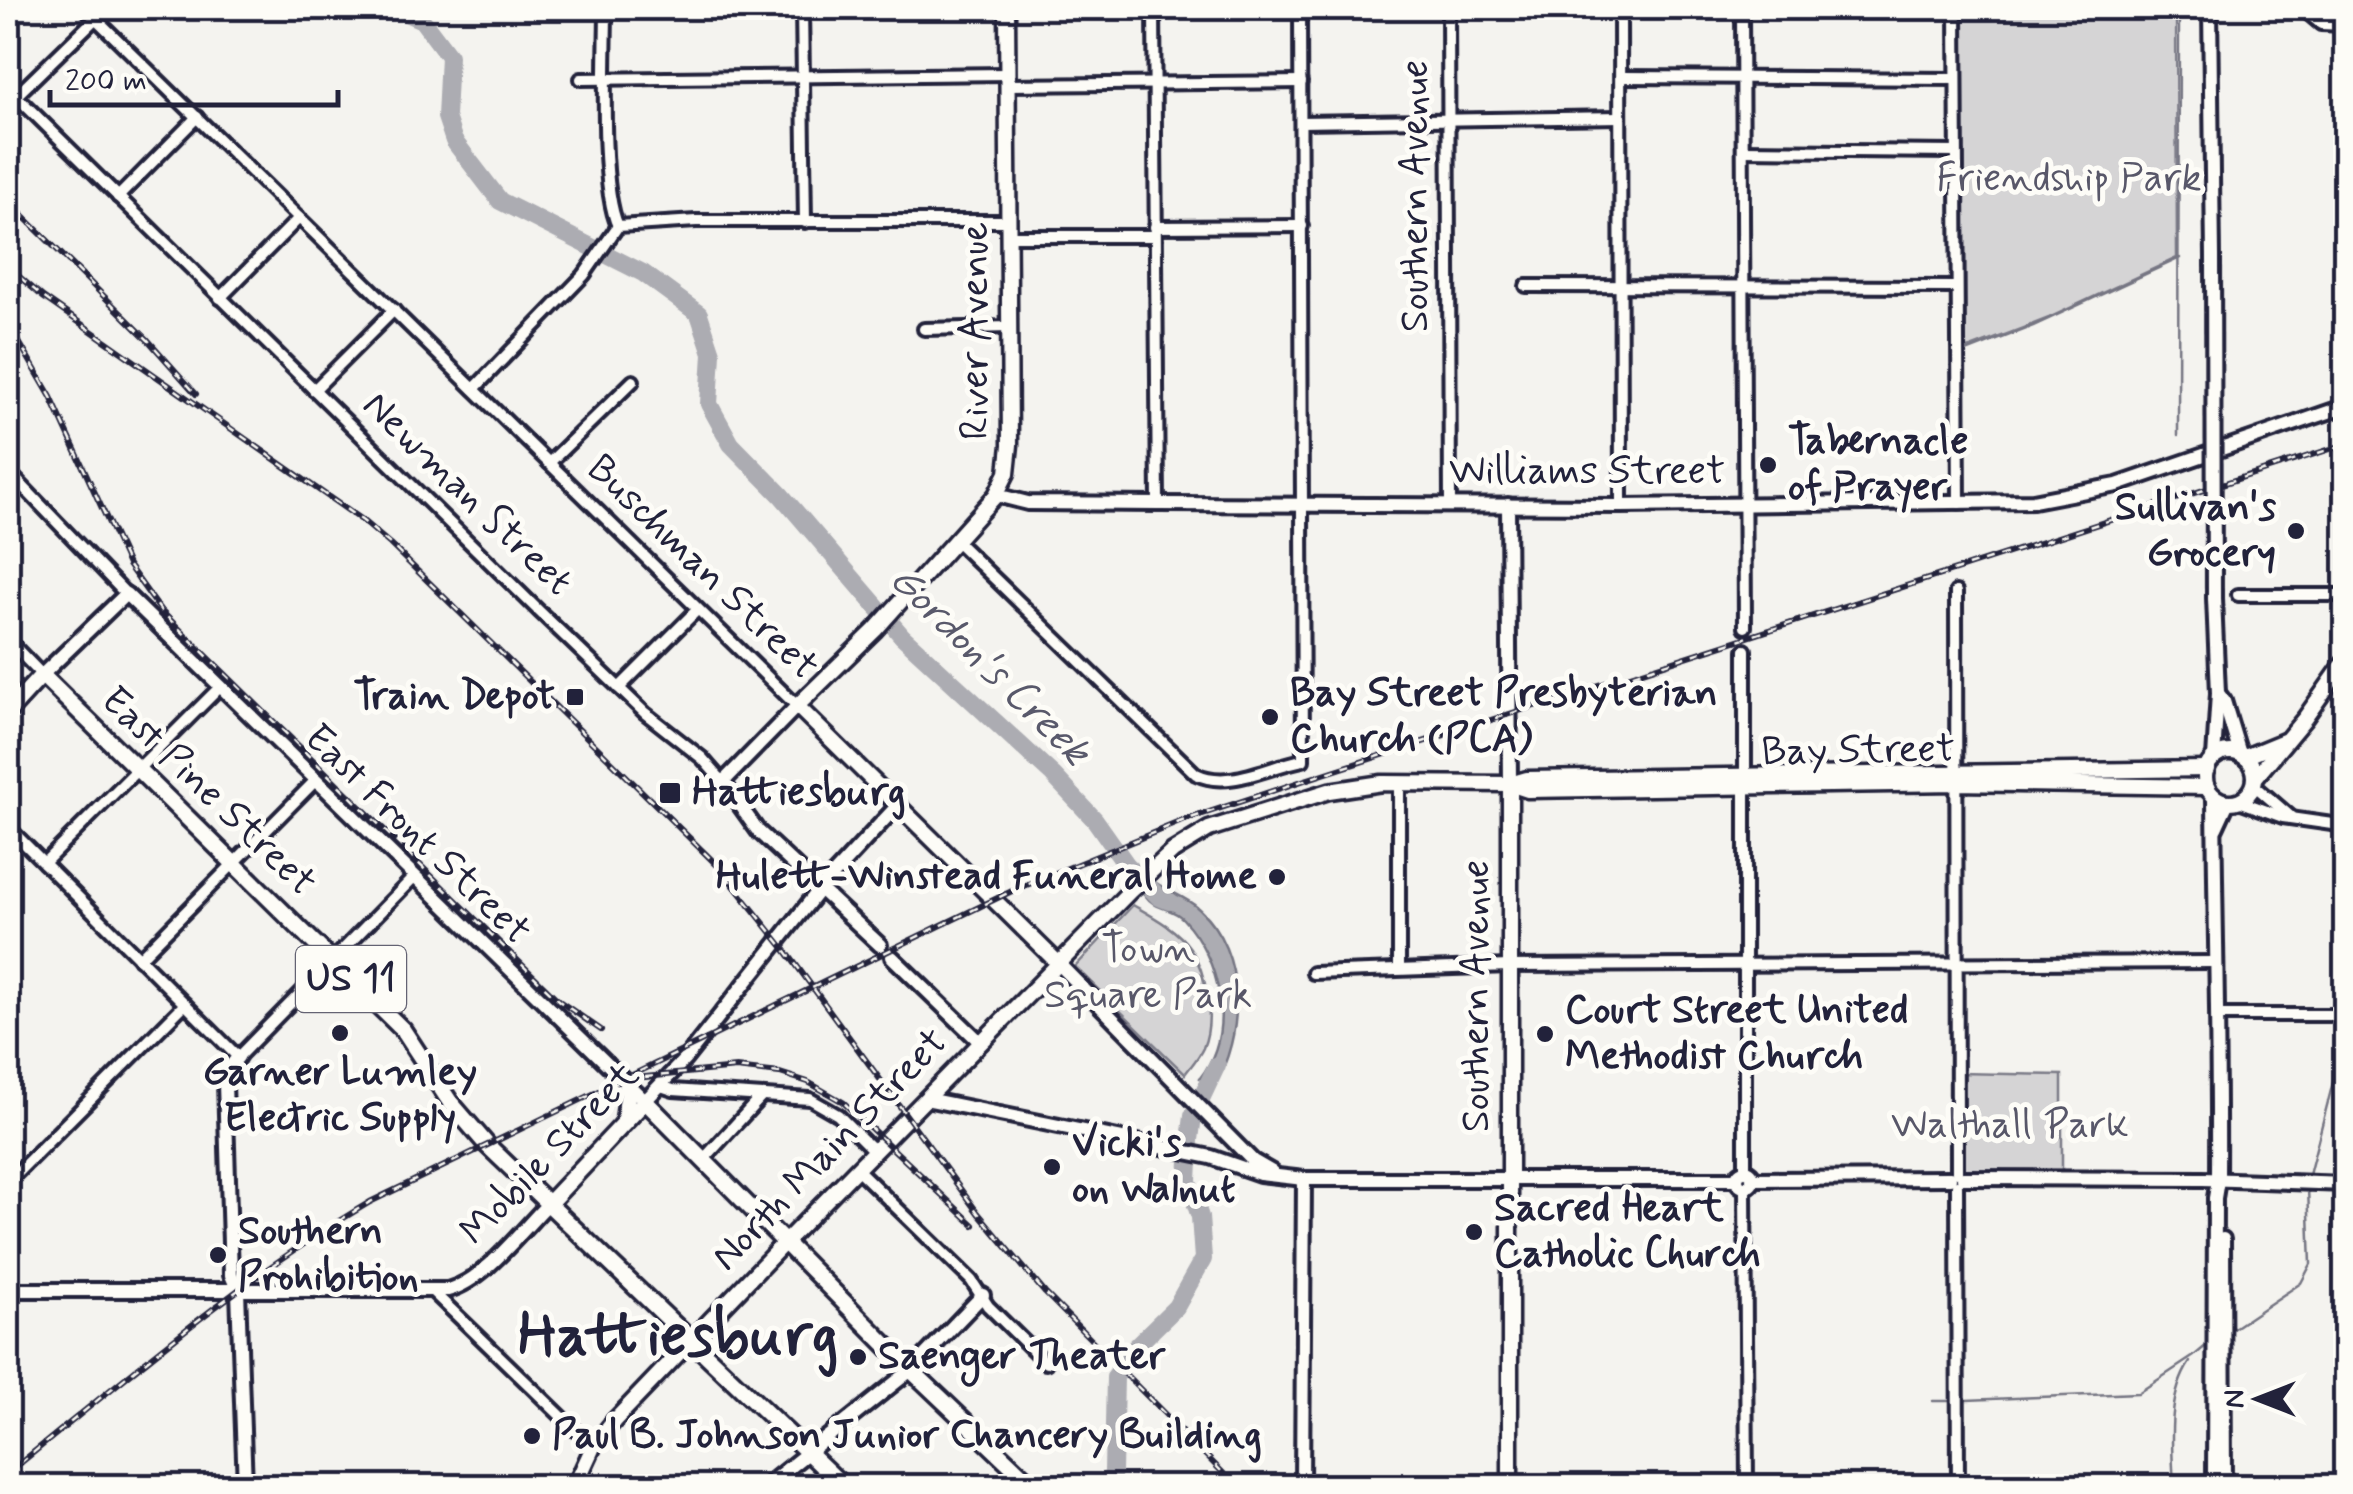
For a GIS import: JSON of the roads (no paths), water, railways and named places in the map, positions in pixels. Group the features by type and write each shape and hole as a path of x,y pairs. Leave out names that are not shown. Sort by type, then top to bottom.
{"main road":[{"name":"River Avenue","path":"797,706 876,630 1003,483 1010,459 1007,8"},
{"path":"2211,764 2222,796 2255,782 2346,660"},
{"path":"8,712 42,675"},
{"name":"East Pine Street","path":"42,675 404,1030 465,1122 689,1342"},
{"name":"Buschman Street","path":"797,706 1058,963"},
{"name":"Bay Street","path":"1150,873 1185,842 1220,824 1348,786 1510,784 1528,790 1746,780 1956,778 2211,764 2225,752 2242,755 2284,742"},
{"path":"2242,755 2252,764 2255,782"},
{"name":"Bay Street","path":"1956,778 2222,796"},
{"name":"Southern Avenue","path":"1510,784 1510,1486"},
{"name":"North Main Street","path":"574,1486 593,1447 689,1342 1150,873"},
{"path":"624,1124 628,1102 625,1083"},
{"name":"Mobile Street","path":"548,1204 645,1102"},
{"name":"East Front Street","path":"645,1102 1033,1486"},
{"name":"US 11","path":"689,1342 842,1486"}],"street":[{"name":"Buschman Street","path":"86,8 797,706"},
{"path":"474,389 584,275 616,230 608,167 606,8"},
{"path":"802,8 805,222"},
{"path":"1154,8 1158,504"},
{"path":"956,541 1189,769 1210,779 1225,780 1303,760 1300,8"},
{"name":"Southern Avenue","path":"1448,8 1450,505"},
{"path":"1620,8 1621,506"},
{"path":"1742,8 1745,626"},
{"path":"1956,8 1959,504"},
{"path":"2210,8 2218,693 2211,764"},
{"path":"2302,8 2321,24 2346,24"},
{"path":"12,92 96,18"},
{"path":"1621,77 1956,79"},
{"path":"581,79 1301,82"},
{"name":"Newman Street","path":"12,92 645,713 702,758 747,818 880,945"},
{"path":"1301,122 1620,116"},
{"path":"118,197 196,117"},
{"path":"1743,150 1956,152"},
{"path":"220,298 299,218"},
{"path":"616,230 696,221 1155,231 1302,226"},
{"path":"1526,286 1958,286"},
{"path":"314,390 394,310"},
{"path":"924,328 1010,327"},
{"path":"549,463 633,382"},
{"name":"Williams Street","path":"996,495 1028,503 1158,504 1621,506 2033,502 2104,489 2346,406"},
{"name":"East Front Street","path":"8,471 126,594 645,1102"},
{"name":"Southern Avenue","path":"1508,506 1510,784"},
{"path":"1956,592 1958,1486"},
{"path":"42,675 126,594"},
{"path":"2238,595 2346,594"},
{"path":"620,688 697,610"},
{"name":"East Pine Street","path":"8,640 42,675"},
{"path":"1745,650 1747,1486"},
{"path":"44,864 220,687"},
{"path":"2218,693 2224,700 2242,755"},
{"name":"River Avenue","path":"723,782 797,706"},
{"path":"139,959 315,781"},
{"path":"2255,782 2291,817"},
{"path":"1399,783 1399,968"},
{"path":"2214,1486 2219,1015 2215,962 2216,828 2222,796 2314,824 2346,826"},
{"name":"Mobile Street","path":"645,1102 819,890 897,806"},
{"path":"8,827 238,1056"},
{"path":"244,1486 238,1291 231,1275 226,1083 229,1068 414,878"},
{"path":"892,957 981,1043"},
{"path":"1313,973 1509,966 2215,962"},
{"name":"Buschman Street","path":"1058,963 1236,1144 1274,1173"},
{"path":"8,1182 185,1004"},
{"path":"2219,1015 2344,1015"},
{"path":"661,1086 806,1098 838,1115 874,1151"},
{"path":"703,1160 761,1096"},
{"path":"926,1100 1207,1157 1260,1174 1304,1179 1957,1178 2346,1184"},
{"path":"1207,1157 1228,1153 1236,1144"},
{"path":"857,1169 983,1294 988,1306 1046,1363"},
{"path":"1302,1486 1304,1179"},
{"path":"2218,1180 2223,1198 2224,1486"},
{"name":"Mobile Street","path":"8,1290 458,1288 472,1280 548,1204"},
{"path":"432,1291 593,1447"},
{"path":"766,1486 912,1370 983,1294"},
{"path":"1002,1486 1016,1472"}],"waterway":[{"name":"Gordon's Creek","path":"394,8 422,20 449,56 446,117 454,141 500,201 643,273 699,314 712,353 709,404 731,444 781,495 902,636 1053,775 1095,820 1126,864 1159,897 1169,901"},
{"path":"2178,435 2179,8"},
{"path":"1966,352 2033,326 2180,258"},
{"path":"2309,1175 2346,1032"},
{"name":"Gordon's Creek","path":"1109,1486 1113,1472 1115,1377 1136,1346 1176,1307 1203,1259 1200,1217 1188,1181 1190,1140 1193,1116 1217,1065"},
{"path":"2231,1330 2301,1283 2311,1264 2308,1188"},
{"path":"2195,1355 2208,1344"},
{"path":"1966,1400 2138,1393 2194,1356"},
{"path":"2174,1486 2174,1406 2190,1362"},
{"path":"1933,1401 1950,1401"}],"railway":[{"path":"8,201 148,340 196,394"},
{"path":"8,267 43,297 363,521 719,867 783,947 978,1213 1045,1293 1236,1486"},
{"path":"8,323 51,397 128,565 161,611 559,1001 601,1030"},
{"path":"8,1473 229,1297 370,1202 1012,891 1182,821 2346,444"},
{"path":"645,1077 736,1068 780,1073 808,1082 843,1102 974,1225"}],"place":[{"name":"Tabernacle of Prayer","path":"1768,465"},
{"name":"Sullivan's Grocery","path":"2296,531"},
{"name":"Train Depot","path":"575,697"},
{"name":"Bay Street Presbyterian Church (PCA)","path":"1270,717"},
{"name":"Hattiesburg","path":"670,793"},
{"name":"Hulett-Winstead Funeral Home","path":"1277,877"},
{"name":"Garner Lumley Electric Supply","path":"340,1033"},
{"name":"Court Street United Methodist Church","path":"1545,1034"},
{"name":"Vicki's on Walnut","path":"1052,1167"},
{"name":"Sacred Heart Catholic Church","path":"1474,1232"},
{"name":"Southern Prohibition","path":"218,1255"},
{"name":"Saenger Theater","path":"858,1357"},
{"name":"Paul B. Johnson Junior Chancery Building","path":"532,1436"}],"district":[{"name":"Hattiesburg","path":"678,1337"}],"park label":[{"name":"Friendship Park","path":"2069,179"},
{"name":"Town Square Park","path":"1148,973"},
{"name":"Walthall Park","path":"2010,1126"}]}
